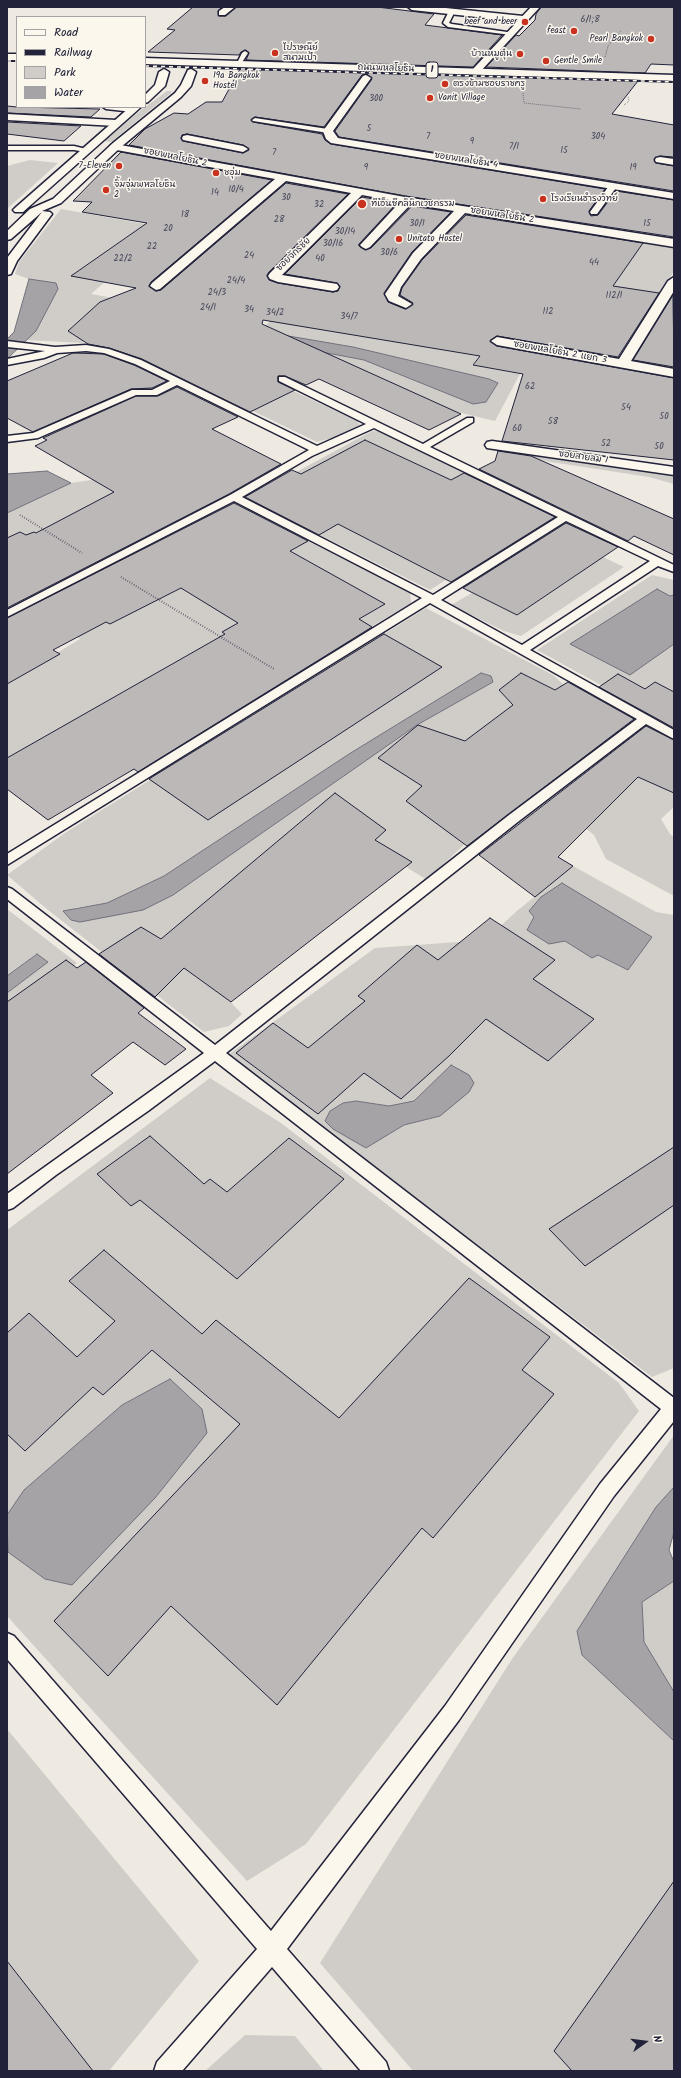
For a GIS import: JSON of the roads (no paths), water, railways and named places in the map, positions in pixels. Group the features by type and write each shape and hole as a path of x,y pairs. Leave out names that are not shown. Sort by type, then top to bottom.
{"street":[{"path":"222,13 231,7"},
{"path":"412,7 442,8 452,11 523,19"},
{"path":"475,76 523,19 536,7"},
{"name":"ถนนพหลโยธิน","path":"146,61 190,67 366,78 475,76 674,78"},
{"name":"ถนนพหลโยธิน","path":"146,71 164,72 190,67 238,64 674,87"},
{"path":"7,271 11,261 57,201 115,147 178,95 186,86 190,67"},
{"path":"146,99 160,86 164,72"},
{"path":"328,131 366,78"},
{"path":"12,216 134,108"},
{"path":"7,117 116,123"},
{"path":"161,155 199,131"},
{"name":"ซอยพหลโยธิน 4","path":"328,131 331,139 342,143 417,153 674,196"},
{"path":"180,142 243,149"},
{"name":"ซอยพหลโยธิน 2","path":"89,147 115,147 359,192 674,243"},
{"path":"660,160 674,162"},
{"path":"156,286 282,178"},
{"name":"ซอยจักรชัย","path":"333,287 278,278 274,276 359,192"},
{"path":"34,197 34,212"},
{"path":"366,245 408,200"},
{"path":"7,237 34,212 57,201"},
{"path":"406,304 393,298 391,294 395,287 417,256 462,209"},
{"name":"ซอยพหลโยธิน 2 แยก 3","path":"623,364 674,282"},
{"name":"ซอยพหลโยธิน 2 แยก 3","path":"497,341 674,373"},
{"name":"ซอยสายลม 1","path":"492,445 674,471"}],"lane":[{"path":"452,11 446,23 450,26 511,33"},
{"path":"238,64 245,52"},
{"path":"255,120 328,131"},
{"path":"7,148 89,147"},
{"path":"594,212 614,185"},
{"path":"7,344 54,350 86,348 106,351 138,362 317,450"},
{"path":"8,362 44,355 54,350"},
{"path":"282,379 674,569"},
{"path":"7,439 35,436 135,392 154,393 177,381"},
{"path":"424,447 470,420"},
{"path":"7,614 234,496 317,450 374,424"},
{"path":"234,496 432,599 674,735"},
{"path":"7,860 295,681 432,599 566,516"},
{"path":"522,650 658,561"},
{"path":"7,1203 50,1170 142,1107 215,1053 514,818 645,719"},
{"path":"7,892 673,1408 607,1490 452,1713 272,1948 166,2071"},
{"path":"7,1642 377,2071"}],"water":[{"path":"29,279 56,283 58,289 36,331 7,359 7,339 14,332"},
{"path":"265,332 353,347 489,379 498,383 486,402 473,404 364,360 322,352"},
{"path":"47,471 71,483 7,513 7,474"},
{"path":"657,589 670,596 674,595 674,644 630,675 570,644"},
{"path":"481,673 491,676 493,682 417,725 173,895 143,910 80,922 71,920 63,911 107,903 164,876 349,754"},
{"path":"562,883 652,937 628,970 598,955 592,958 565,941 549,944 527,930 534,917 529,911 541,897"},
{"path":"37,954 48,962 7,993 7,976"},
{"path":"451,1065 469,1075 474,1083 469,1092 440,1116 404,1125 366,1148 333,1129 325,1121 330,1111 343,1103 356,1101 389,1106 414,1101"},
{"path":"170,1379 202,1409 207,1433 155,1498 72,1585 45,1579 8,1552 7,1515 24,1490 122,1405"},
{"path":"674,1487 674,1532 669,1550 674,1562 674,1581 642,1602 644,1642 674,1692 674,1741 582,1655 577,1631 656,1507"}],"railway":[{"path":"7,61 16,61"},
{"path":"146,66 674,82"}],"place":[{"name":"beef and beer","path":"525,22"},
{"name":"feast","path":"574,31"},
{"name":"Pearl Bangkok","path":"651,39"},
{"name":"ไปรษณีย์ สนามเป้า","path":"275,53"},
{"name":"บ้านหมูตุ๋น","path":"520,54"},
{"name":"Gentle Smile","path":"546,61"},
{"name":"19a Bangkok Hostel","path":"205,81"},
{"name":"ตรงข้ามซอยราชครู","path":"445,84"},
{"name":"Vanit Village","path":"430,98"},
{"name":"7-Eleven","path":"119,166"},
{"name":"ชอุ่ม","path":"216,173"},
{"name":"จิ้มจุ่มพหลโยธิน 2","path":"106,190"},
{"name":"โรงเรียนธำรงวิทย์","path":"543,199"},
{"name":"ทีเอ็นซีคลินิกเวชกรรม","path":"362,204"},
{"name":"Unitato Hostel","path":"399,239"}]}
